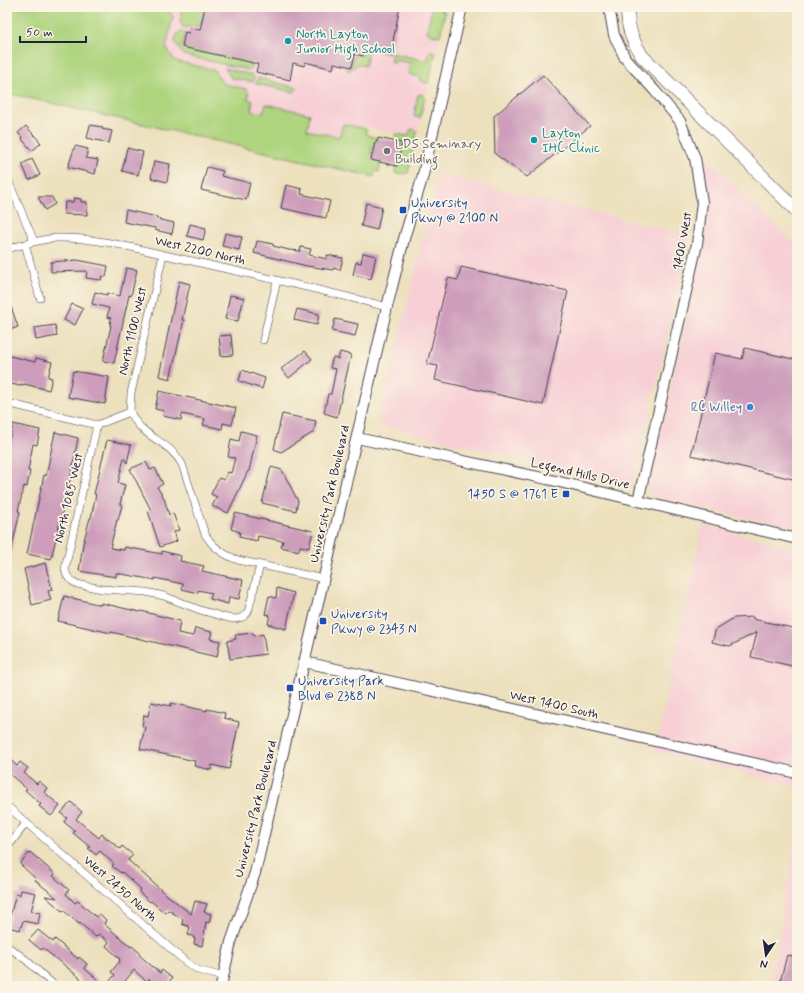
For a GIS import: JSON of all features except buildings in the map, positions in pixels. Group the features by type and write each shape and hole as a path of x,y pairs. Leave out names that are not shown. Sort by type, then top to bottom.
{"highway":[{"path":"628,7 630,34 642,56 797,211"}],"street":[{"name":"University Park Boulevard","path":"222,982 231,942 255,873 387,307 405,235 422,179 462,7"},
{"name":"1400 West","path":"608,7 614,35 625,58 680,121 695,158 702,202 697,244 638,501"},
{"path":"7,178 34,241"},
{"name":"West 2200 North","path":"7,249 34,241 56,238 80,238 163,255 387,307"},
{"path":"25,244 40,298"},
{"name":"North 1100 West","path":"130,412 131,393 163,255"},
{"path":"263,340 277,281"},
{"path":"7,403 97,425 130,412 136,423 145,432 164,443 179,457 209,542 227,556 238,560 324,579"},
{"name":"North 1085 West","path":"97,425 65,569 67,576 72,581 77,584 102,589 146,592 164,596 200,610 236,619 243,617 248,612 260,565"},
{"name":"Legend Hills Drive","path":"357,438 547,479 797,539"},
{"name":"West 1400 South","path":"305,662 797,773"},
{"name":"West 2450 North","path":"7,806 187,963 222,982"},
{"path":"7,848 26,823"},
{"path":"7,946 55,986"}],"shaded area":[{"path":"7,7 447,7 416,138 362,126 351,172 7,93"},
{"path":"705,155 797,247 797,529 650,495 647,490 705,238 708,201 707,181 701,158"},
{"path":"438,174 690,236 632,485 378,425"},
{"path":"703,525 797,548 797,787 655,751"},
{"path":"797,828 797,986 771,986 795,838"}],"green space":[{"path":"7,7 166,7 173,17 166,47 175,61 214,70 223,84 246,89 249,94 248,99 253,101 251,111 263,113 266,104 310,114 307,130 339,137 343,124 366,129 366,134 378,139 377,142 375,142 374,148 372,148 371,153 381,162 379,172 375,171 374,177 7,93"},
{"path":"178,7 205,7 200,26 183,27 180,22 182,14"},
{"path":"432,7 442,7 441,11 445,12 440,36 429,34 427,31"},
{"path":"182,31 185,32 182,47 249,62 251,68 249,70 183,55 175,42 177,34"},
{"path":"365,47 369,48 365,66 358,64 349,71 346,69 347,66 352,67 355,54 363,56"},
{"path":"430,51 436,52 428,83 420,81 419,77 408,74 410,63 396,60 395,63 390,62 392,53 427,61"},
{"path":"225,68 252,75 254,77 253,82 231,78"},
{"path":"258,78 298,88 294,92 256,84"},
{"path":"420,94 425,96 420,118 415,117 414,115 418,95"},
{"path":"411,129 416,130 417,132 408,173 397,174 395,171 402,143 398,142 396,134 408,136"}],"place":[{"name":"North Layton Junior High School","path":"288,41"},
{"name":"Layton IHC Clinic","path":"534,140"},
{"name":"LDS Seminary Building","path":"387,151"},
{"name":"University Pkwy @ 2100 N","path":"403,210"},
{"name":"RC Willey","path":"750,407"},
{"name":"1450 S @ 1761 E","path":"566,494"},
{"name":"University Pkwy @ 2343 N","path":"323,621"},
{"name":"University Park Blvd @ 2388 N","path":"290,688"}]}
